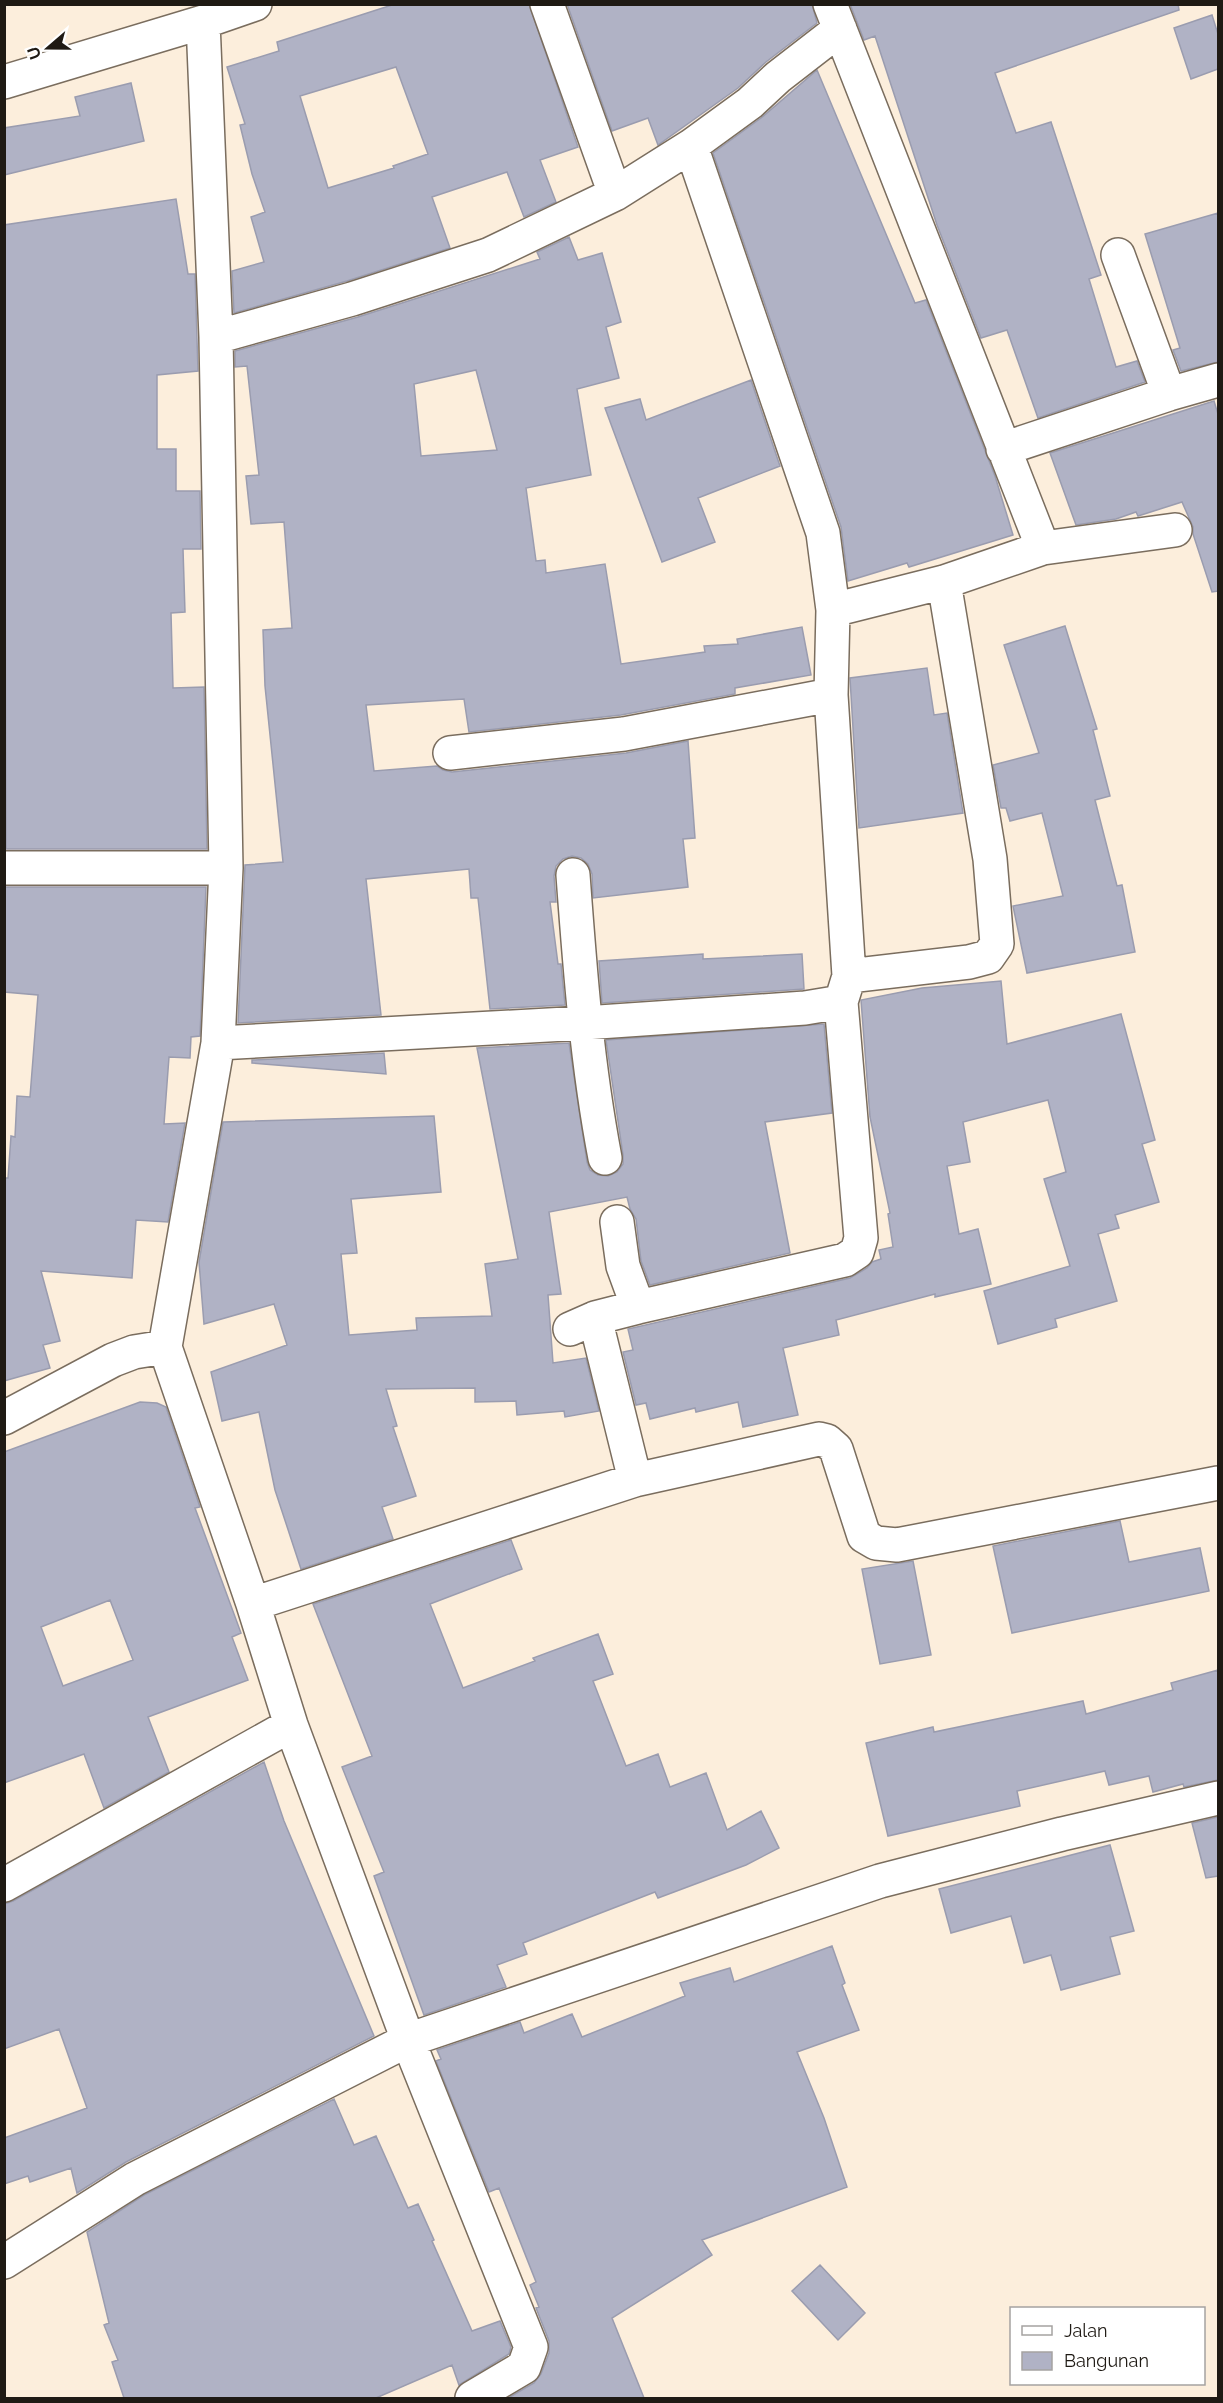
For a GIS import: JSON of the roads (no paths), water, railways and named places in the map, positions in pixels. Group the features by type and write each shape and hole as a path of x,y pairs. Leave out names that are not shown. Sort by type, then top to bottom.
{"street":[{"path":"4,82 255,4"},
{"path":"547,4 615,194"},
{"path":"216,337 352,298 488,255 615,194 691,146 750,103 835,17 1042,548"},
{"path":"203,22 216,337 226,867 218,1043 165,1347 253,1604 291,1725 408,2040 531,2347 524,2367 472,2398"},
{"path":"635,1480 583,1324 638,1307 845,1260 857,1252 861,1238 845,989 831,695 833,610 823,533 691,146"},
{"path":"1118,255 1169,394"},
{"path":"1003,449 1218,380"},
{"path":"833,610 944,582 1042,548 1174,530"},
{"path":"218,1043 584,1023 805,1008 845,989 988,957 997,944 990,860 944,582"},
{"path":"450,753 624,734 831,695"},
{"path":"4,868 226,867"},
{"path":"573,875 584,1023 595,1106 605,1158"},
{"path":"617,1222 623,1266 638,1307"},
{"path":"4,1419 113,1360 134,1352 165,1347"},
{"path":"253,1604 635,1480 819,1439 827,1441 836,1449 864,1536 876,1543 897,1545 1218,1484"},
{"path":"4,1886 291,1725"},
{"path":"4,2262 135,2179 408,2040 880,1881 1062,1834 1218,1798"}]}
